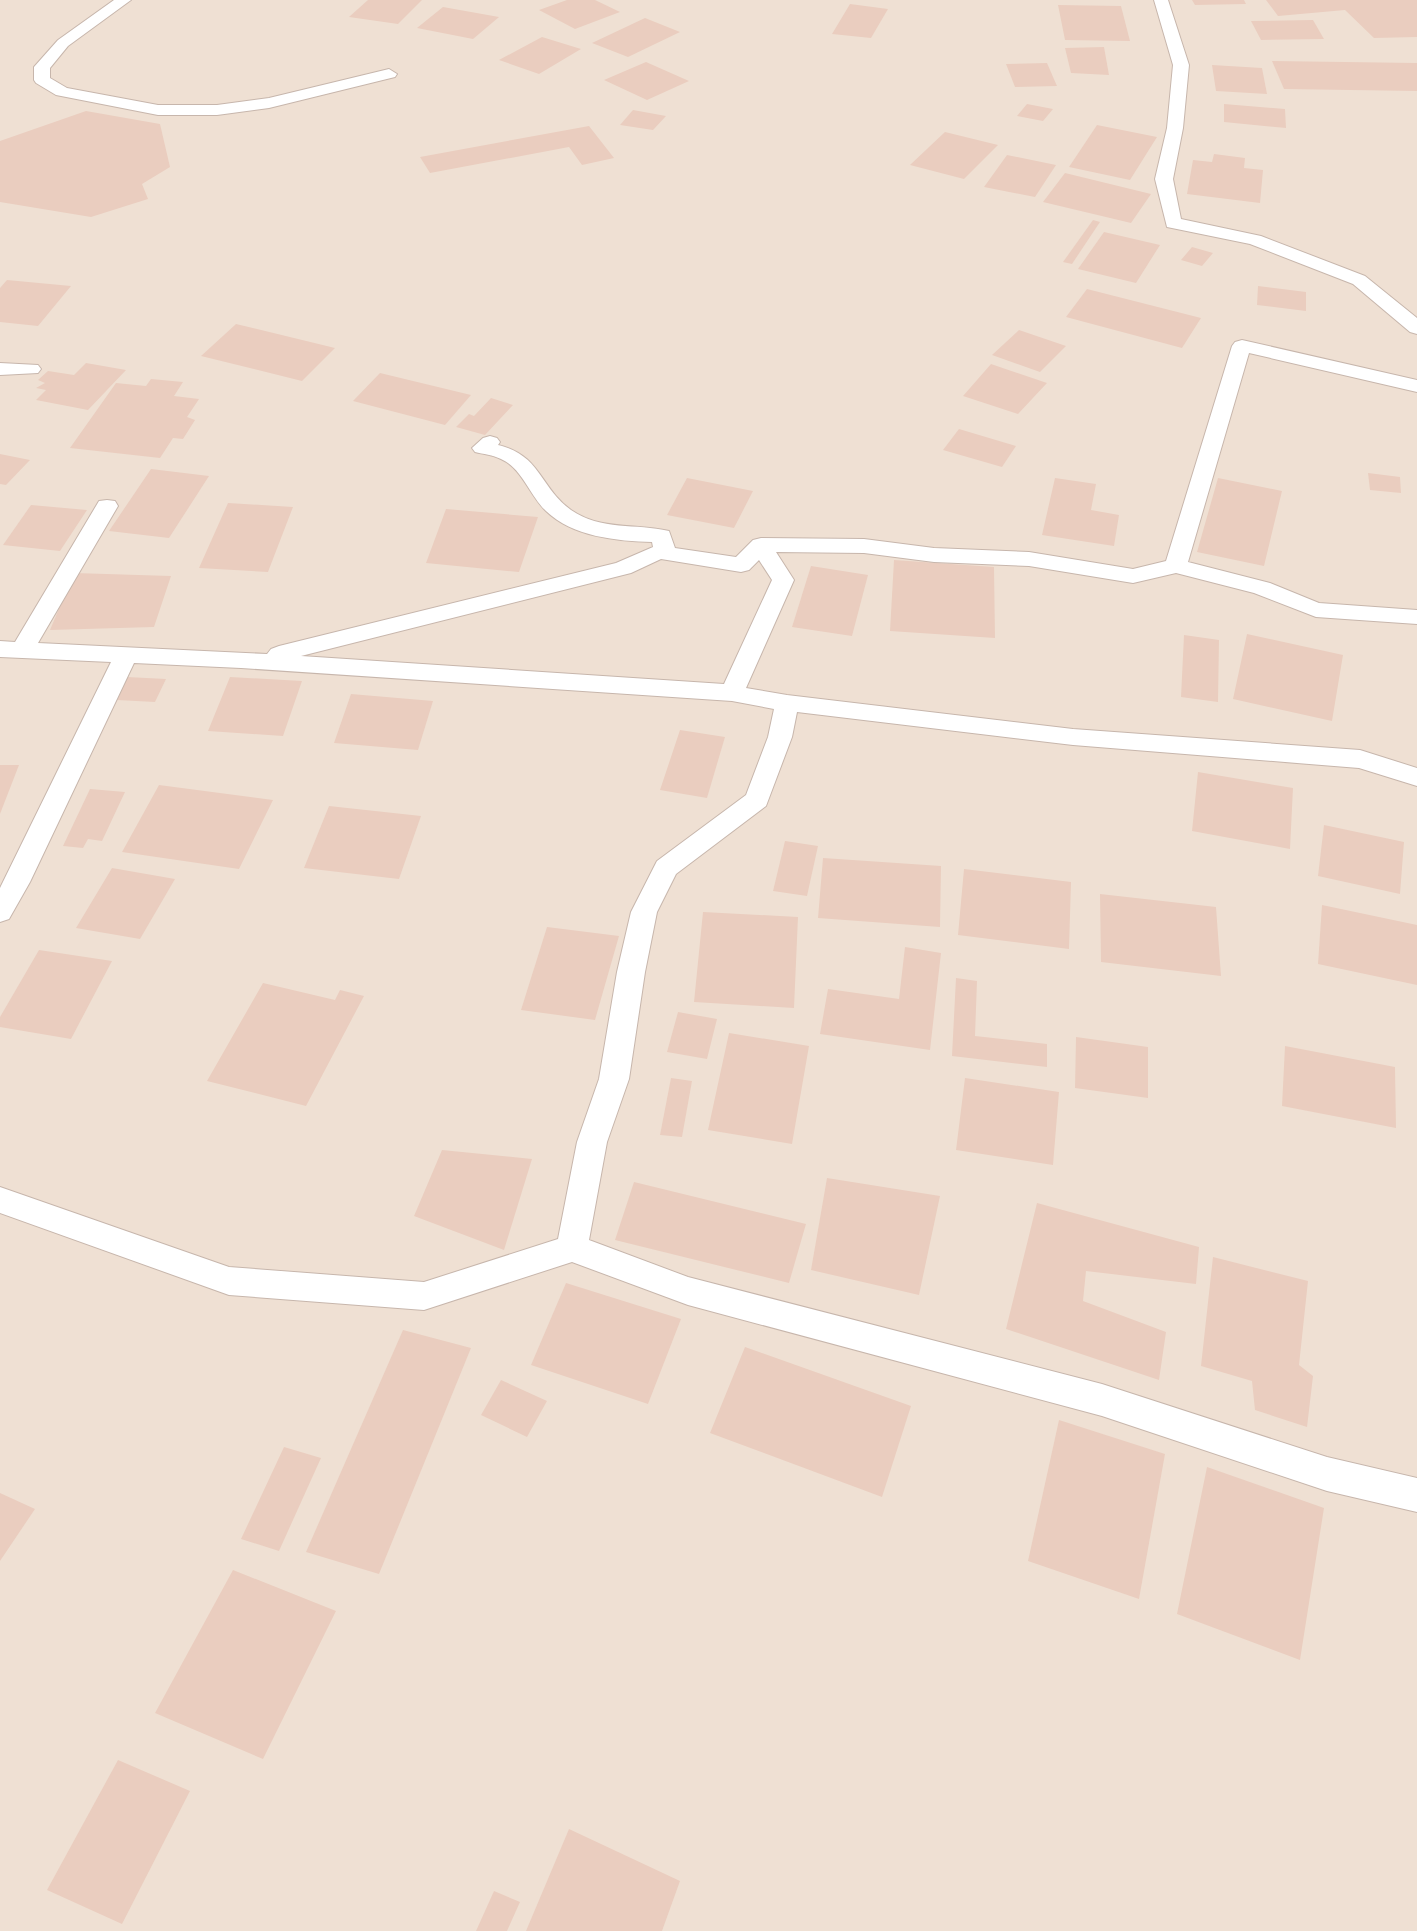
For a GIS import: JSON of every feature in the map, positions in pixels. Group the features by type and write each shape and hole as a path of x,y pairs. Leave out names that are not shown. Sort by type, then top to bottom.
{"street":[{"path":"124,0 88,22 63,43 42,67 42,80 62,92 158,110 217,110 269,103 389,74"},
{"path":"1161,0 1181,66 1175,128 1164,179 1173,223 1255,240 1359,280 1417,328"},
{"path":"1176,566 1242,346 1417,386"},
{"path":"0,369 31,369"},
{"path":"490,442 482,448 511,456 553,506 568,518 596,528 633,535 660,536 666,553"},
{"path":"11,650 107,506"},
{"path":"732,693 783,580 761,545"},
{"path":"253,660 623,568 659,552 741,565 761,545 864,546 934,555 1029,559 1133,576 1176,566 1262,588 1316,610 1417,617"},
{"path":"11,650 253,660 732,693 787,703 1073,737 1360,759 1417,777"},
{"path":"0,912 17,882 126,656"},
{"path":"572,1248 592,1142 614,1079 631,972 644,912 666,868 757,800 780,737 787,703"},
{"path":"0,1200 230,1281 424,1296 572,1248 688,1291 1102,1400 1327,1474 1417,1495"}],"shaded area":[{"path":"0,0 1417,0 1417,1931 0,1931"}],"building":[{"path":"368,0 422,0 398,24 349,17"},
{"path":"567,0 595,0 620,12 575,29 539,10"},
{"path":"1192,0 1244,0 1246,4 1195,5"},
{"path":"1266,0 1417,0 1417,37 1374,38 1345,10 1278,16"},
{"path":"850,4 888,9 871,38 832,34"},
{"path":"1058,5 1121,6 1130,41 1065,40"},
{"path":"443,7 499,17 473,39 417,28"},
{"path":"645,18 680,32 628,57 592,43"},
{"path":"1313,20 1324,39 1261,40 1251,21"},
{"path":"542,37 581,49 539,74 499,60"},
{"path":"1104,47 1109,75 1071,73 1065,48"},
{"path":"1272,61 1417,63 1417,91 1284,89"},
{"path":"646,62 689,81 647,100 604,80"},
{"path":"1047,63 1057,86 1015,87 1006,64"},
{"path":"1212,65 1262,68 1267,94 1216,91"},
{"path":"1027,104 1053,109 1043,121 1017,116"},
{"path":"1224,104 1285,109 1286,128 1224,122"},
{"path":"633,110 666,116 653,130 620,125"},
{"path":"86,111 160,124 170,167 142,184 148,199 91,217 0,202 0,141"},
{"path":"1097,125 1157,137 1130,180 1069,167"},
{"path":"589,126 614,158 582,165 569,147 430,173 420,157"},
{"path":"945,132 998,145 964,179 910,165"},
{"path":"1214,154 1245,158 1244,168 1263,170 1260,203 1187,194 1193,160 1212,162"},
{"path":"1007,155 1056,165 1035,197 984,187"},
{"path":"1065,173 1151,194 1131,223 1043,202"},
{"path":"1093,220 1100,222 1072,264 1063,262"},
{"path":"1104,232 1160,245 1136,283 1078,269"},
{"path":"1192,247 1213,253 1202,266 1181,260"},
{"path":"7,280 71,286 38,326 0,322 0,288"},
{"path":"1258,286 1306,292 1306,311 1257,305"},
{"path":"1087,289 1201,318 1182,348 1066,317"},
{"path":"236,324 335,348 302,381 201,356"},
{"path":"1019,330 1066,346 1040,372 992,355"},
{"path":"86,363 126,370 88,410 36,400 46,390 36,388 45,383 38,380 48,371 74,375"},
{"path":"991,364 1047,383 1018,414 963,396"},
{"path":"380,373 471,395 445,425 353,401"},
{"path":"151,379 183,382 174,396 199,399 187,417 195,420 183,439 173,438 160,458 70,448 116,383 146,386"},
{"path":"491,398 513,405 485,435 456,427 469,414 474,416"},
{"path":"959,429 1016,446 1002,467 943,450"},
{"path":"0,454 30,460 6,485 0,484"},
{"path":"151,469 209,476 169,538 109,531"},
{"path":"1368,473 1400,477 1401,493 1370,490"},
{"path":"687,478 753,491 734,528 667,515"},
{"path":"1055,478 1096,484 1091,510 1119,515 1114,546 1042,535"},
{"path":"1218,478 1282,491 1264,566 1197,552"},
{"path":"228,503 293,507 268,572 199,568"},
{"path":"31,505 87,510 60,551 3,545"},
{"path":"446,509 538,517 519,572 426,563"},
{"path":"894,560 994,567 995,638 890,631"},
{"path":"811,566 868,575 852,636 792,627"},
{"path":"74,573 171,576 154,627 50,630"},
{"path":"1247,634 1343,655 1332,721 1233,699"},
{"path":"1184,635 1219,640 1218,702 1181,697"},
{"path":"127,677 166,679 155,702 117,700"},
{"path":"230,677 302,681 283,736 208,731"},
{"path":"351,694 433,701 418,750 334,743"},
{"path":"680,730 725,737 707,798 660,790"},
{"path":"0,765 19,765 0,814"},
{"path":"1198,772 1293,788 1290,849 1192,831"},
{"path":"159,785 273,800 239,869 122,852"},
{"path":"90,789 125,792 102,841 88,839 83,848 63,846"},
{"path":"329,806 421,816 399,879 304,868"},
{"path":"1324,825 1404,842 1400,894 1318,876"},
{"path":"785,841 818,846 807,896 773,891"},
{"path":"823,858 941,866 940,927 818,918"},
{"path":"112,868 175,879 140,939 76,928"},
{"path":"964,869 1071,882 1069,949 958,935"},
{"path":"1100,894 1216,907 1221,976 1101,962"},
{"path":"1322,905 1417,925 1417,985 1318,964"},
{"path":"703,912 798,917 794,1008 694,1002"},
{"path":"547,927 619,936 595,1020 521,1010"},
{"path":"905,947 941,953 930,1050 820,1034 828,989 899,999"},
{"path":"39,950 112,961 71,1039 0,1027 0,1017"},
{"path":"956,978 977,981 975,1036 1047,1044 1047,1067 952,1056"},
{"path":"263,983 335,1000 340,990 364,996 306,1106 207,1081"},
{"path":"678,1012 717,1019 707,1059 667,1052"},
{"path":"729,1033 809,1046 792,1144 708,1130"},
{"path":"1076,1037 1148,1047 1148,1098 1075,1088"},
{"path":"1285,1046 1395,1067 1396,1128 1282,1106"},
{"path":"671,1078 692,1081 682,1137 660,1135"},
{"path":"965,1078 1059,1092 1053,1165 956,1150"},
{"path":"442,1150 532,1159 504,1250 414,1216"},
{"path":"827,1178 940,1196 919,1295 811,1270"},
{"path":"634,1182 806,1224 789,1283 615,1240"},
{"path":"1037,1203 1199,1247 1196,1284 1086,1271 1083,1301 1166,1332 1159,1380 1006,1329"},
{"path":"1213,1257 1308,1281 1299,1365 1313,1376 1307,1427 1255,1410 1252,1381 1201,1366"},
{"path":"566,1283 681,1319 648,1404 531,1365"},
{"path":"403,1330 471,1348 379,1574 306,1552"},
{"path":"745,1347 911,1406 882,1497 710,1433"},
{"path":"501,1380 547,1401 527,1437 481,1415"},
{"path":"1059,1420 1165,1454 1139,1599 1028,1561"},
{"path":"284,1447 321,1458 279,1551 241,1539"},
{"path":"1207,1467 1324,1508 1300,1660 1177,1614"},
{"path":"0,1493 35,1509 0,1561"},
{"path":"233,1570 336,1611 263,1759 155,1713"},
{"path":"118,1760 190,1791 122,1924 47,1890"},
{"path":"569,1829 680,1881 662,1931 526,1931"},
{"path":"494,1891 520,1902 507,1931 476,1931"}]}
